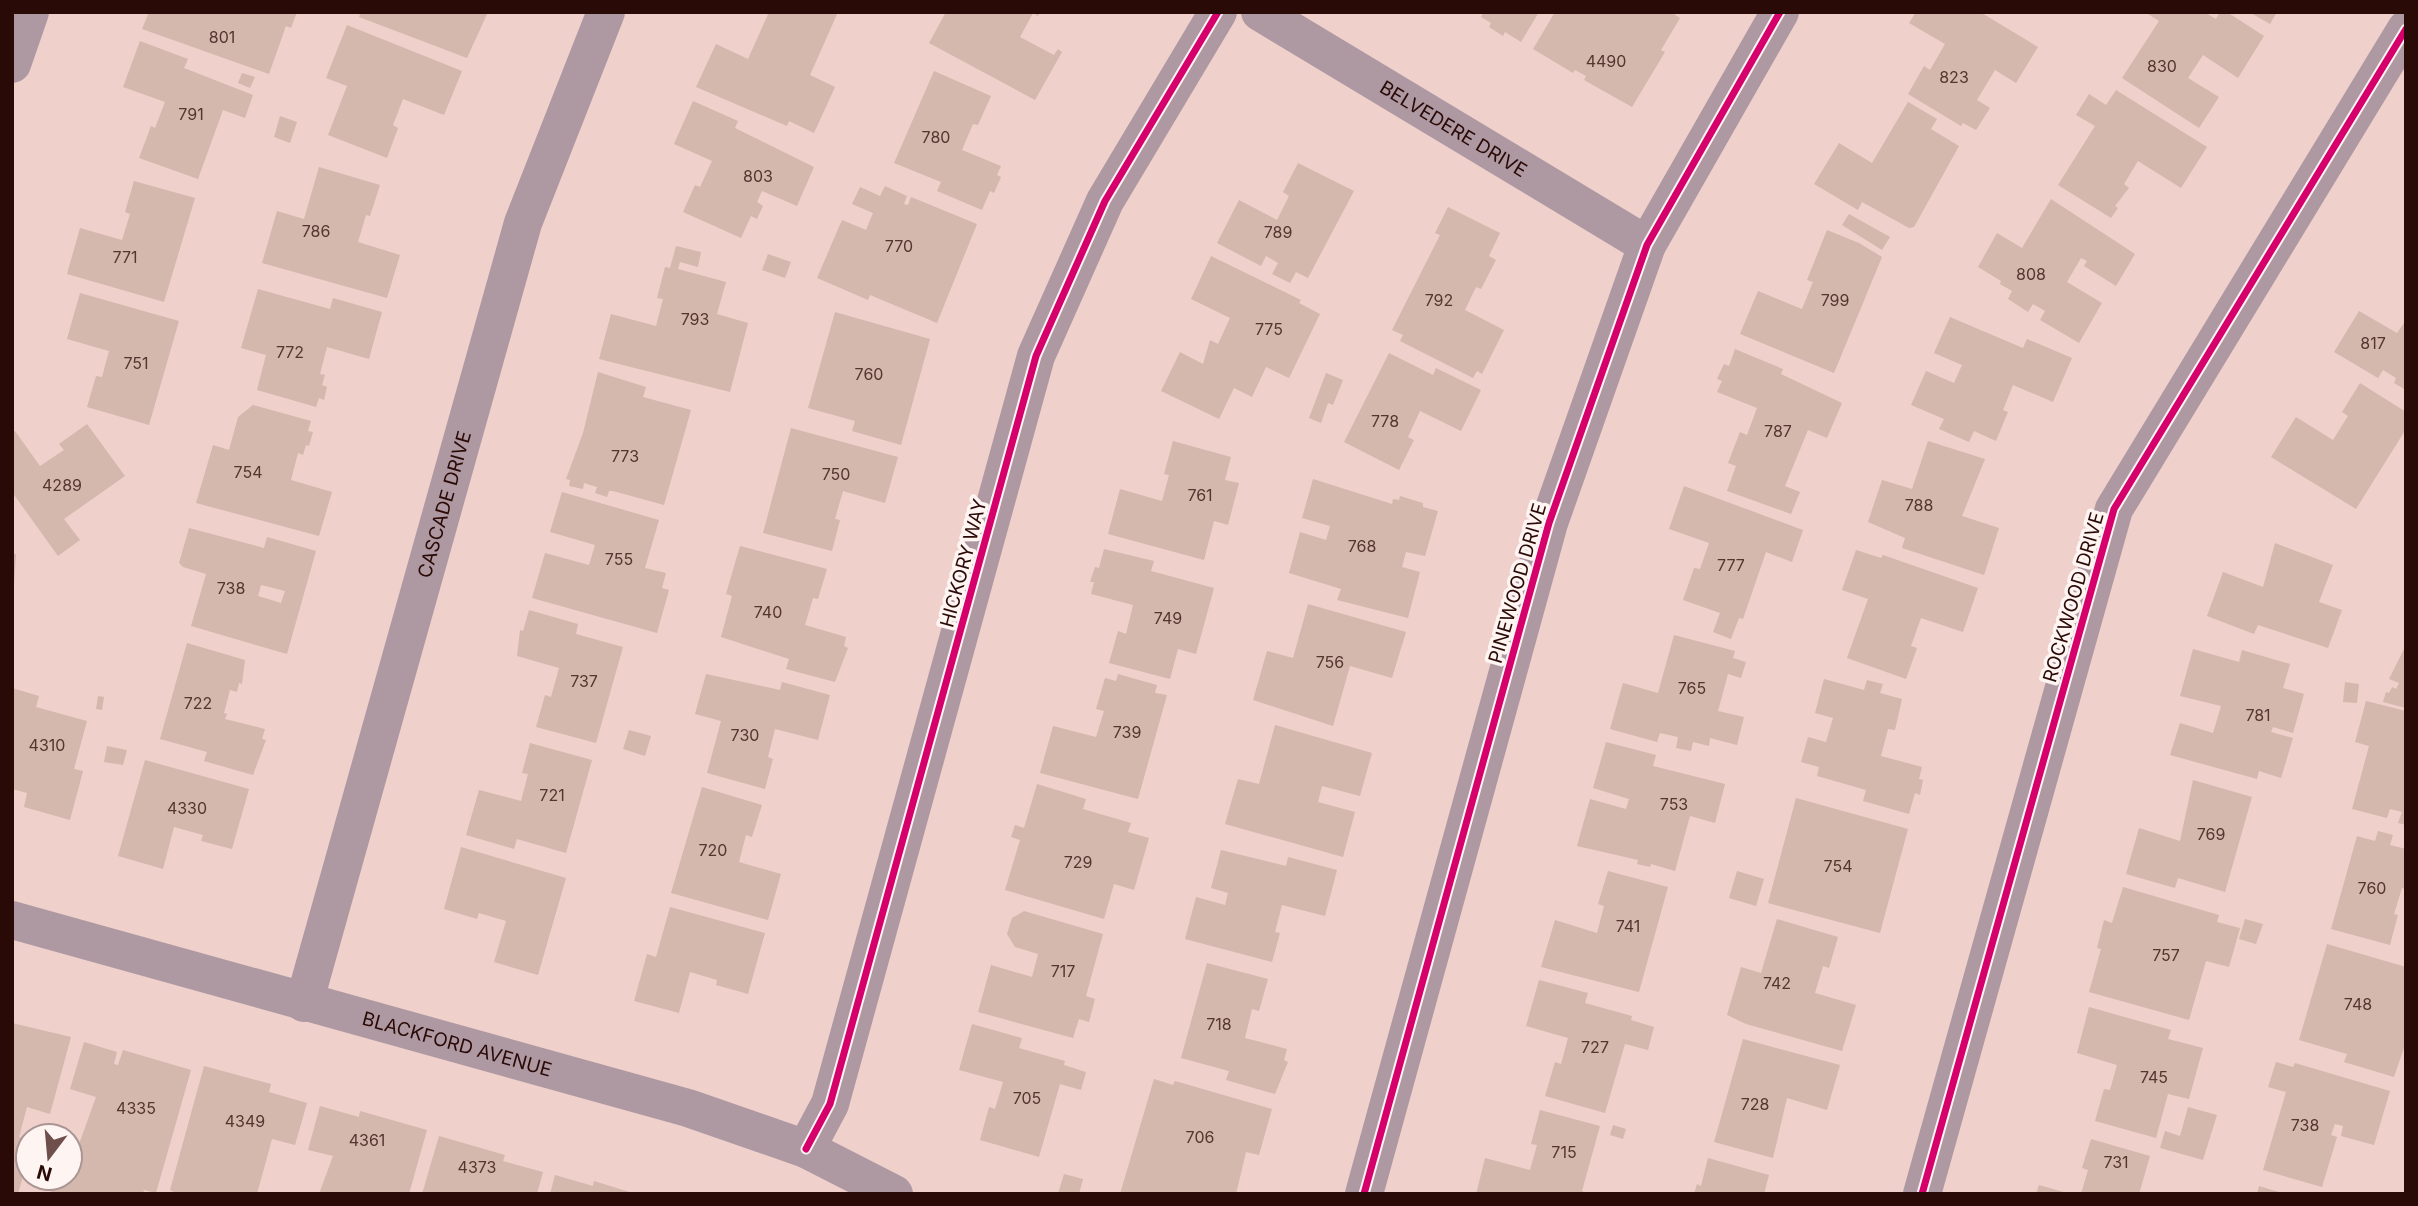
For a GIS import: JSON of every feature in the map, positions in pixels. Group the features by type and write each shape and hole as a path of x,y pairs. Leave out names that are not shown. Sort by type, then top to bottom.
{"street":[{"path":"12,64 30,12"},
{"name":"CASCADE DRIVE","path":"304,1003 523,223 606,12"},
{"name":"HICKORY WAY","path":"806,1149 830,1104 1036,356 1105,201 1218,12"},
{"name":"BELVEDERE DRIVE","path":"1260,12 1647,245"},
{"name":"PINEWOOD DRIVE","path":"1364,1194 1549,523 1647,245 1780,12"},
{"name":"ROCKWOOD DRIVE","path":"1922,1194 2114,509 2406,29"},
{"name":"BLACKFORD AVENUE","path":"12,920 688,1108 806,1149 894,1194"}],"building":[{"path":"149,12 297,12 291,28 286,26 269,74 142,29"},
{"path":"361,12 488,12 467,58 359,17"},
{"path":"769,12 838,12 810,75 835,87 814,133 789,121 787,126 696,87 716,44 748,59"},
{"path":"946,12 1040,12 1038,16 1033,13 1020,37 1054,55 1058,49 1062,52 1035,100 929,43"},
{"path":"1484,12 1539,12 1521,42 1505,32 1503,36 1489,27 1491,23 1481,17"},
{"path":"1555,12 1671,12 1680,18 1661,50 1665,52 1632,107 1584,80 1586,76 1575,70 1573,73 1533,49"},
{"path":"1916,12 1980,12 2038,47 2016,83 1995,70 1977,100 1990,108 1976,130 1963,123 1961,126 1908,94 1924,66 1930,70 1945,44 1909,23"},
{"path":"2145,12 2204,12 2216,19 2220,12 2227,12 2264,36 2238,78 2203,55 2188,78 2219,97 2199,128 2122,78 2159,21"},
{"path":"2249,12 2277,12 2270,24"},
{"path":"347,25 462,71 444,115 403,99 393,125 398,128 387,158 328,135 347,86 326,78"},
{"path":"140,41 188,59 184,68 253,95 245,118 223,110 198,179 139,158 151,126 155,128 165,102 123,87"},
{"path":"934,71 991,96 978,125 973,124 962,150 1001,166 997,175 1001,177 994,193 990,191 982,210 937,191 941,182 894,163"},
{"path":"242,73 255,77 250,88 238,83"},
{"path":"2116,90 2207,147 2181,188 2138,161 2124,184 2129,188 2115,206 2118,208 2111,218 2058,185 2095,126 2076,115 2089,94 2106,105"},
{"path":"693,101 738,121 735,128 814,167 797,206 762,191 757,202 763,206 757,219 751,216 741,238 683,212 695,185 700,187 712,161 674,144"},
{"path":"1908,102 1937,119 1931,129 1959,146 1914,227 1909,228 1862,202 1858,210 1814,184 1839,143 1872,163"},
{"path":"280,116 297,122 290,143 274,137"},
{"path":"1298,163 1354,191 1308,278 1296,272 1290,283 1272,274 1278,263 1266,256 1261,266 1217,243 1239,200 1277,220 1289,196 1283,192"},
{"path":"319,167 380,185 370,216 366,215 358,242 400,255 387,298 262,263 277,211 304,219"},
{"path":"134,181 195,198 164,302 67,274 80,228 122,240 130,214 125,212"},
{"path":"885,186 907,196 904,204 908,205 911,197 977,224 937,323 870,295 868,300 817,278 842,220 866,230 873,213 852,204 860,187 880,196"},
{"path":"2051,199 2135,254 2116,286 2084,266 2087,261 2081,258 2067,282 2102,303 2079,343 2040,320 2045,311 2033,304 2028,312 2008,299 2012,291 1978,267 1997,233 2022,248"},
{"path":"1448,207 1500,233 1489,256 1496,260 1481,289 1476,287 1465,310 1504,330 1482,374 1477,371 1473,378 1400,341 1403,335 1392,330 1440,235 1435,233"},
{"path":"1849,214 1890,237 1882,250 1842,225"},
{"path":"1827,230 1859,243 1882,257 1834,373 1740,334 1758,291 1802,309 1813,282 1807,280"},
{"path":"676,246 701,252 698,267 680,262 678,269 726,282 717,314 748,323 730,392 599,359 611,314 656,326 663,299 657,298 665,267 670,268"},
{"path":"768,254 791,262 785,278 762,270"},
{"path":"1211,256 1301,300 1299,303 1320,314 1289,378 1266,367 1252,397 1234,388 1219,419 1161,391 1180,352 1203,364 1210,340 1218,344 1230,318 1191,299"},
{"path":"258,289 330,309 333,298 382,312 369,359 327,347 320,374 325,375 322,385 327,387 324,400 319,398 316,407 257,390 266,355 241,348"},
{"path":"80,293 179,321 149,425 87,407 96,376 102,377 109,351 67,339"},
{"path":"2359,311 2397,333 2406,320 2406,390 2394,383 2396,378 2383,370 2378,378 2334,352"},
{"path":"835,312 930,339 901,445 852,431 855,421 808,408"},
{"path":"1950,317 2023,348 2027,339 2072,358 2053,402 2013,385 2003,410 2008,412 1996,441 1974,431 1969,442 1939,429 1944,419 1911,405 1926,371 1954,383 1962,365 1934,353"},
{"path":"1735,349 1783,369 1781,374 1842,403 1827,438 1808,430 1785,486 1800,492 1791,514 1727,491 1736,466 1728,463 1740,432 1747,435 1757,408 1717,392 1722,381 1717,379 1724,364 1729,366"},
{"path":"1389,353 1433,375 1436,368 1481,390 1461,431 1420,411 1408,437 1414,440 1399,470 1344,442"},
{"path":"598,372 646,387 643,397 691,410 664,505 613,491 609,491 607,497 595,493 597,487 584,483 583,489 569,486 570,480 566,479 583,433"},
{"path":"1326,373 1343,380 1333,405 1328,403 1321,423 1309,418"},
{"path":"2360,383 2406,412 2406,429 2356,509 2271,457 2296,417 2333,440 2348,416 2342,412"},
{"path":"253,405 311,421 308,431 313,432 309,446 306,445 303,455 298,453 291,480 332,492 319,536 196,503 213,445 229,450 238,417"},
{"path":"87,424 125,476 64,519 80,540 58,556 12,492 12,433 15,431 40,466 64,450 59,444"},
{"path":"791,428 898,457 885,503 843,491 835,519 840,520 832,551 763,533"},
{"path":"1173,441 1231,457 1225,480 1239,483 1228,525 1214,521 1204,560 1108,534 1120,489 1162,501 1169,475 1164,474"},
{"path":"1928,441 1985,459 1962,516 1999,528 1984,575 1902,548 1905,538 1868,522 1882,480 1912,489"},
{"path":"1313,479 1392,504 1393,499 1399,500 1400,496 1438,511 1425,556 1406,552 1402,567 1420,572 1408,618 1337,600 1341,589 1289,573 1300,532 1326,540 1330,526 1302,518"},
{"path":"1684,486 1803,530 1792,562 1766,552 1743,619 1739,618 1731,639 1713,632 1720,613 1683,600 1694,568 1700,569 1709,543 1669,529"},
{"path":"562,492 659,520 645,568 666,573 662,588 669,590 657,633 532,598 545,553 589,565 595,545 550,532"},
{"path":"189,528 264,548 267,537 316,551 287,654 191,626 206,574 183,567 179,563","holes":["261,585 285,591 281,603 258,596"]},
{"path":"2275,543 2333,565 2319,602 2342,610 2328,648 2258,625 2254,634 2207,616 2223,572 2263,587"},
{"path":"740,546 827,569 818,599 813,598 805,625 846,637 844,646 848,648 835,682 786,669 789,659 721,637 732,596 726,594"},
{"path":"1104,549 1154,561 1151,571 1214,588 1196,654 1178,649 1170,679 1109,663 1118,631 1126,634 1133,605 1091,594 1094,582 1090,582 1095,567 1099,568"},
{"path":"1856,550 1881,558 1883,555 1978,588 1963,632 1921,618 1911,646 1917,648 1906,679 1847,658 1868,599 1842,590"},
{"path":"12,554 16,554 14,584 12,584"},
{"path":"1308,604 1406,632 1392,678 1350,666 1333,726 1253,700 1267,651 1293,658"},
{"path":"529,610 578,624 576,634 623,647 596,743 536,727 545,695 551,697 559,668 517,656 520,630 523,631"},
{"path":"1674,635 1735,651 1733,658 1746,662 1741,678 1728,674 1718,711 1744,717 1737,745 1710,738 1709,746 1693,742 1691,751 1676,748 1678,737 1660,733 1657,742 1610,729 1623,683 1658,693"},
{"path":"187,643 245,660 242,684 239,683 237,692 230,690 224,713 227,714 225,719 265,729 262,739 266,740 253,775 204,761 207,752 160,739"},
{"path":"2406,645 2406,708 2383,702 2386,692 2389,693 2392,687 2396,689 2399,683 2389,679"},
{"path":"2193,649 2239,662 2242,650 2290,664 2283,688 2304,694 2293,733 2273,727 2271,732 2293,738 2281,778 2259,771 2257,779 2170,755 2180,723 2213,733 2221,706 2180,696"},
{"path":"706,674 780,690 782,682 830,695 818,740 775,729 768,757 773,759 765,789 707,773 721,721 695,714"},
{"path":"1118,674 1157,685 1155,693 1167,695 1138,799 1040,773 1053,726 1096,737 1104,711 1096,709 1105,678 1116,681"},
{"path":"1824,679 1864,690 1867,680 1883,684 1880,693 1902,699 1895,730 1888,729 1881,756 1922,767 1919,779 1923,780 1920,795 1915,793 1909,814 1863,801 1866,790 1817,776 1819,767 1801,762 1808,737 1826,742 1833,718 1815,713"},
{"path":"2345,682 2359,684 2357,703 2343,702"},
{"path":"12,688 39,696 36,707 87,721 74,769 83,771 70,820 24,807 27,793 12,789"},
{"path":"98,696 104,697 102,710 96,709"},
{"path":"2366,701 2406,711 2406,825 2398,823 2402,812 2390,809 2387,818 2352,809 2369,746 2355,742"},
{"path":"1275,725 1372,753 1360,796 1322,786 1318,802 1355,812 1343,857 1225,824 1238,779 1259,784"},
{"path":"629,730 651,736 645,756 623,749"},
{"path":"1606,742 1656,755 1653,766 1725,784 1715,823 1690,816 1675,871 1651,864 1650,867 1637,864 1638,860 1577,846 1590,799 1626,809 1629,799 1593,788"},
{"path":"530,743 592,760 566,853 517,839 514,849 466,835 479,790 521,801 528,774 522,773"},
{"path":"107,746 127,750 123,765 104,762"},
{"path":"145,760 249,789 232,849 201,841 203,835 174,827 163,869 118,856"},
{"path":"2193,780 2252,797 2225,892 2178,878 2175,888 2126,874 2139,828 2180,841"},
{"path":"1037,784 1086,799 1083,809 1131,823 1128,832 1149,838 1134,890 1114,884 1104,919 1005,890 1020,840 1011,837 1015,825 1024,828"},
{"path":"702,787 762,805 752,837 746,835 739,862 781,874 768,920 671,893"},
{"path":"1796,798 1908,829 1880,933 1768,903"},
{"path":"2378,831 2393,835 2390,845 2406,849 2406,889 2402,888 2394,914 2398,915 2390,945 2331,929 2357,836 2375,841"},
{"path":"461,847 566,878 538,975 494,962 506,921 479,913 477,919 444,909"},
{"path":"1221,850 1286,866 1288,857 1337,870 1325,916 1282,905 1275,932 1280,933 1272,962 1185,939 1196,897 1225,905 1228,893 1211,888"},
{"path":"1608,871 1668,887 1639,992 1541,967 1555,920 1597,933 1604,906 1598,904"},
{"path":"1737,871 1764,879 1756,906 1729,898"},
{"path":"2123,887 2219,915 2217,922 2240,928 2229,967 2206,961 2189,1020 2089,992 2101,949 2097,948 2104,920 2112,923"},
{"path":"670,907 765,933 748,994 716,985 717,980 690,972 679,1013 634,1001 647,954 656,957"},
{"path":"1024,911 1103,934 1086,996 1095,999 1089,1022 1079,1019 1073,1038 978,1012 991,965 1032,977 1038,954 1015,947 1007,934 1012,918"},
{"path":"1777,919 1838,937 1829,968 1823,966 1815,993 1856,1005 1842,1051 1746,1024 1727,1015 1741,967 1761,973"},
{"path":"2245,919 2263,924 2256,944 2239,939"},
{"path":"2327,944 2406,967 2406,1042 2394,1077 2344,1062 2347,1054 2299,1040"},
{"path":"1207,963 1268,979 1259,1011 1252,1009 1245,1038 1287,1049 1284,1060 1288,1062 1275,1094 1226,1080 1229,1071 1181,1058"},
{"path":"1539,980 1588,993 1585,1003 1632,1016 1631,1020 1654,1027 1648,1050 1625,1044 1605,1113 1545,1096 1555,1062 1561,1064 1568,1038 1526,1026"},
{"path":"2089,1007 2171,1030 2168,1039 2203,1048 2189,1099 2168,1094 2156,1138 2095,1121 2104,1089 2110,1090 2117,1065 2077,1053"},
{"path":"12,1023 71,1037 50,1114 27,1107 23,1122 14,1122 14,1192 19,1192 12,1194"},
{"path":"972,1024 1022,1038 1019,1048 1065,1061 1064,1065 1086,1072 1081,1090 1060,1084 1039,1157 980,1140 989,1107 995,1109 1003,1082 959,1070"},
{"path":"1743,1039 1840,1065 1827,1110 1787,1098 1773,1158 1714,1142"},
{"path":"84,1042 117,1052 114,1064 118,1065 123,1050 191,1070 156,1193 144,1190 143,1194 50,1194 84,1192 84,1130 96,1097 70,1089"},
{"path":"2276,1062 2293,1067 2295,1063 2390,1091 2374,1145 2341,1136 2343,1126 2335,1124 2331,1135 2337,1137 2322,1187 2263,1170 2286,1092 2268,1087"},
{"path":"204,1066 271,1084 269,1092 307,1103 295,1145 272,1139 257,1194 178,1194 170,1190"},
{"path":"1154,1079 1173,1085 1175,1081 1272,1109 1259,1155 1246,1152 1236,1194 1120,1194"},
{"path":"320,1106 359,1117 360,1111 427,1130 409,1194 319,1194 333,1156 308,1150"},
{"path":"2188,1107 2217,1115 2203,1160 2160,1148 2165,1131 2180,1136"},
{"path":"1540,1110 1600,1126 1582,1191 1588,1194 1476,1194 1485,1158 1530,1170 1537,1145 1531,1144"},
{"path":"1613,1125 1626,1129 1623,1139 1610,1135"},
{"path":"439,1136 505,1155 503,1161 543,1172 537,1194 422,1194"},
{"path":"2091,1139 2150,1156 2139,1194 2081,1194 2088,1170 2082,1168"},
{"path":"1708,1158 1769,1175 1764,1194 1694,1194 1697,1184 1701,1186"},
{"path":"1064,1174 1083,1179 1079,1194 1058,1194"},
{"path":"555,1175 593,1186 594,1181 636,1194 550,1194"},
{"path":"2039,1185 2067,1193 2067,1194 2036,1194"},
{"path":"2259,1186 2282,1193 2282,1194 2257,1194"}],"cycle path":[{"path":"806,1149 830,1104 1036,356 1105,201 1218,12"},
{"path":"1364,1194 1549,523 1647,245 1780,12"},
{"path":"1922,1194 2114,509 2406,29"}]}
